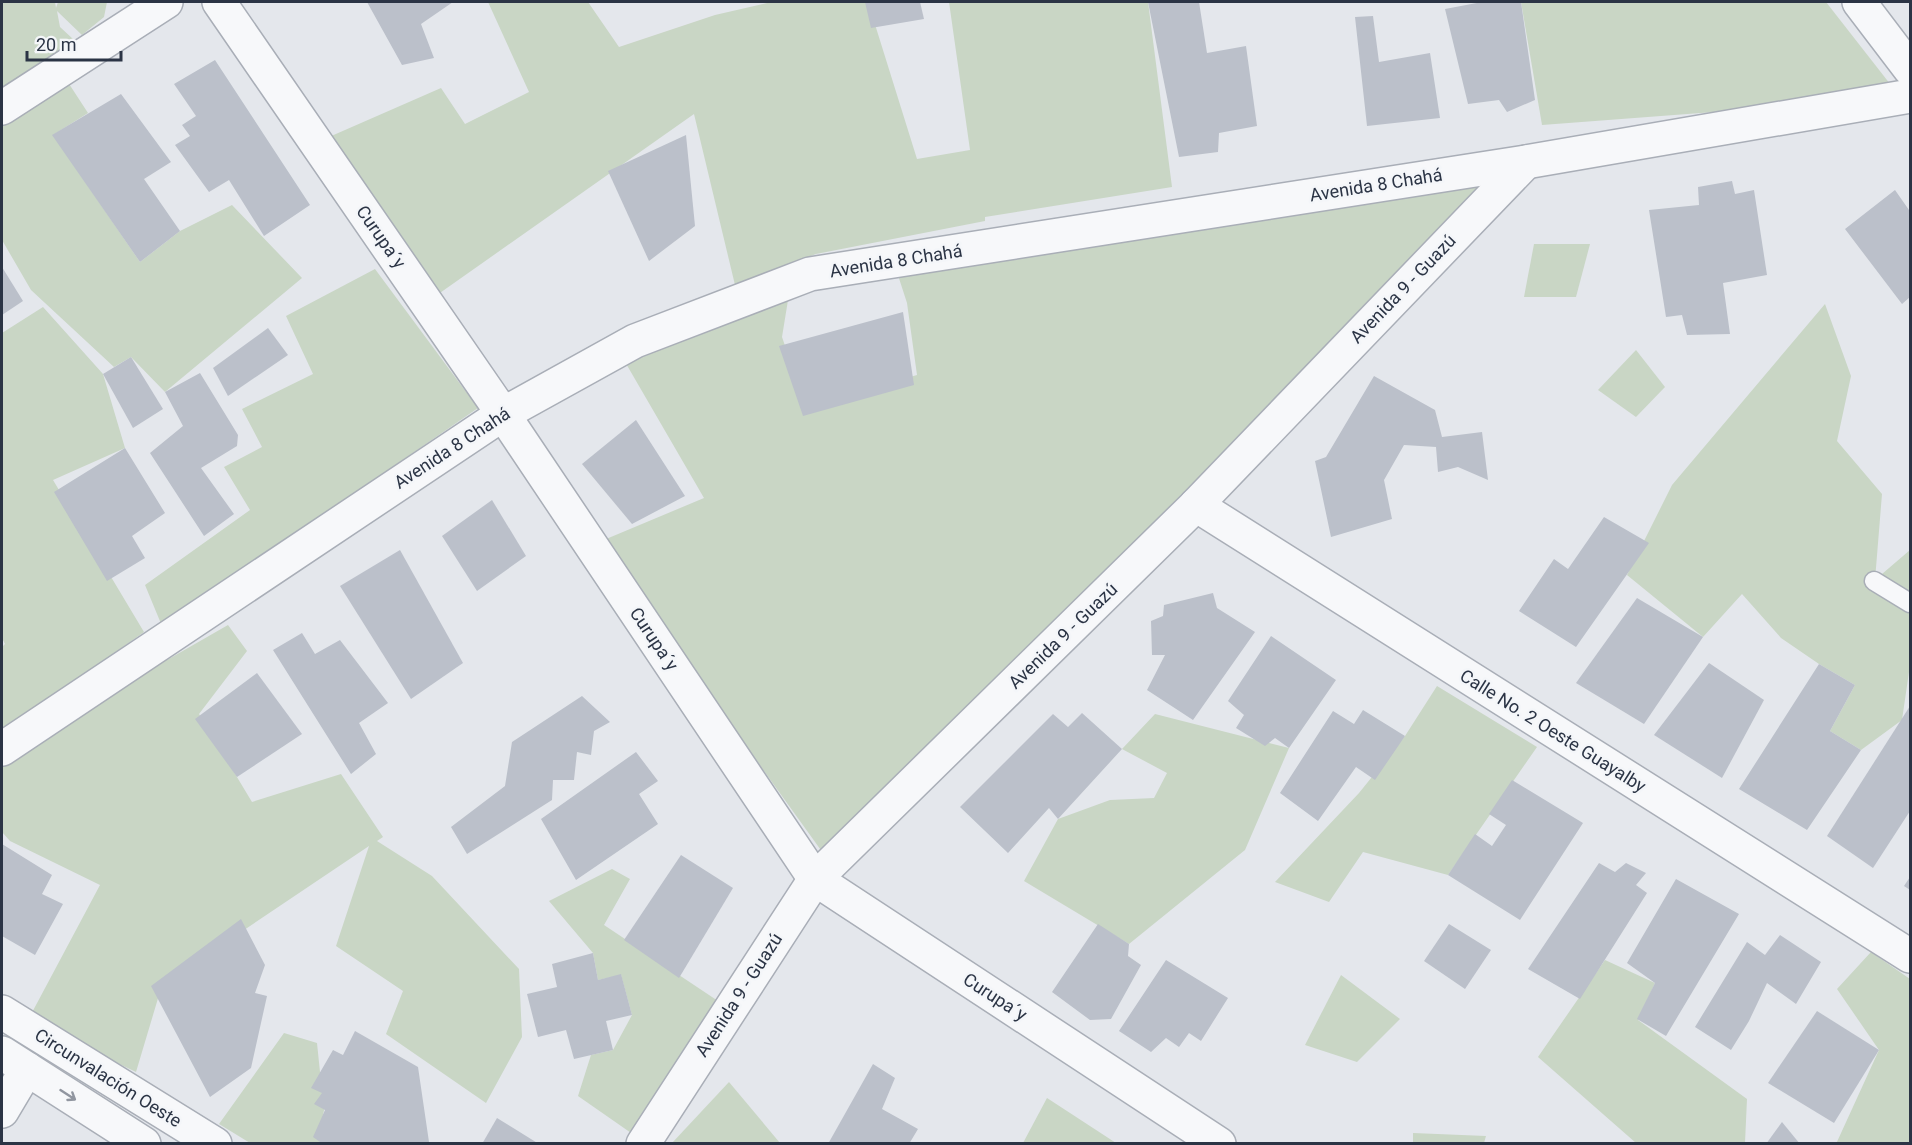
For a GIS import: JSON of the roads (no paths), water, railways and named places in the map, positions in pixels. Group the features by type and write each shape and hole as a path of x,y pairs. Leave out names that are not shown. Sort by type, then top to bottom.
{"street":[{"path":"2,108 166,2"},
{"name":"Curupa´y","path":"219,2 503,414 815,879 1219,1143"},
{"path":"1859,2 1911,69"},
{"name":"Avenida 8 Chahá","path":"2,749 503,414 635,341 810,274 1526,162 1911,96"},
{"name":"Avenida 9 - Guazú","path":"643,1143 815,879 1196,505 1526,162"},
{"name":"Calle No. 2 Oeste Guayalby","path":"1196,505 1911,956"},
{"name":"Circunvalación Oeste","path":"2,1012 214,1143"},
{"path":"2,1111 14,1061 144,1143"}],"lane":[{"path":"1874,581 1911,603"}]}
